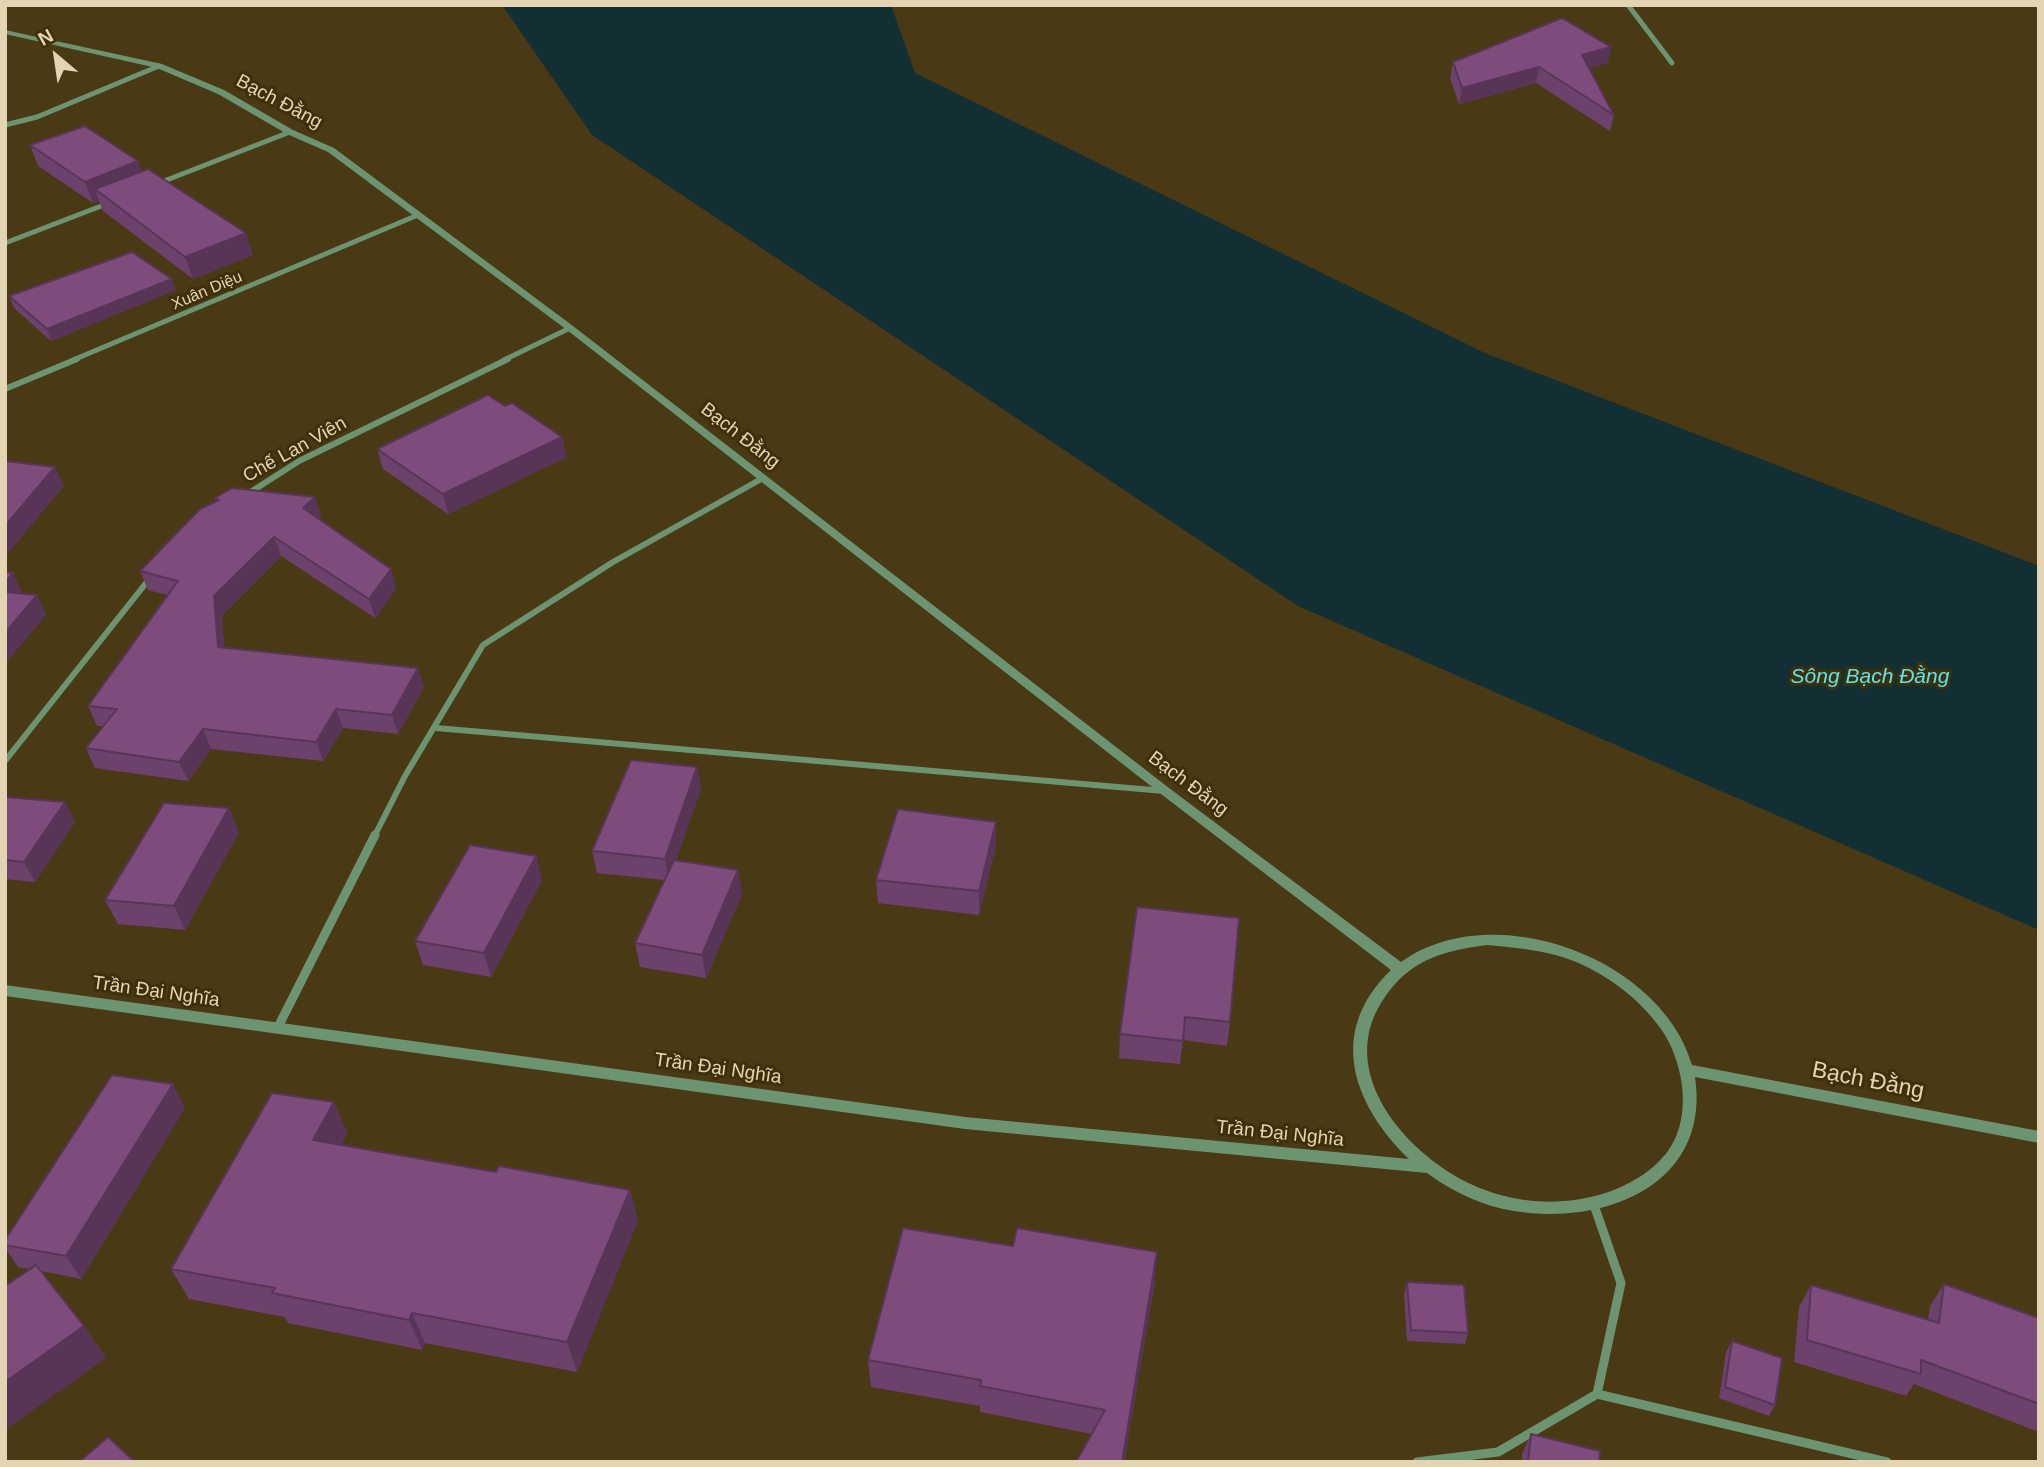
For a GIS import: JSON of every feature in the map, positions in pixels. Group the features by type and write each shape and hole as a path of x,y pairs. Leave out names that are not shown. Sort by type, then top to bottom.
{"street":[{"path":"1628,5 1672,63"},
{"name":"Bạch Đằng","path":"5,32 159,66 221,92 289,132 331,150 570,328 1165,791 1399,969"},
{"path":"5,125 37,117 159,66"},
{"path":"147,188 289,132"},
{"path":"5,243 121,198"},
{"name":"Xuân Diệu","path":"5,389 418,215"},
{"name":"Chế Lan Viên","path":"242,498 299,461 570,328"},
{"path":"278,1029 405,776 483,645 613,562 763,478"},
{"path":"5,761 159,567"},
{"path":"436,728 1165,791"},
{"path":"1487,940 1539,945 1589,961 1633,990 1668,1027 1688,1070 1690,1114 1675,1154 1641,1186 1594,1205 1537,1208 1479,1195 1427,1167 1387,1129 1364,1085 1359,1041 1371,1001 1399,969 1439,948 1487,940"},
{"name":"Trần Đại Nghĩa","path":"5,989 965,1123 1427,1167"},
{"name":"Bạch Đằng","path":"1688,1070 2039,1137"},
{"path":"1594,1205 1622,1283 1597,1394"},
{"path":"1418,1462 1498,1452 1597,1394 1887,1462"}],"water":[{"name":"Sông Bạch Đằng","path":"502,5 891,5 915,73 1485,353 2039,566 2039,930 1298,606 592,135"}],"building":[{"path":"1562,18 1611,47 1582,55 1614,115 1539,67 1462,88 1453,62"},
{"path":"85,126 138,161 85,182 30,145"},
{"path":"148,169 246,233 185,257 95,189"},
{"path":"132,252 172,279 47,329 9,296"},
{"path":"488,395 505,406 512,403 562,437 443,494 377,449"},
{"path":"5,461 55,467 5,526"},
{"path":"232,488 315,497 303,508 391,569 369,599 274,537 214,596 218,647 418,668 392,715 336,709 316,742 203,729 179,762 86,748 117,709 88,706 178,581 140,571 200,509 219,500 215,498"},
{"path":"5,572 13,573 5,582"},
{"path":"5,592 37,595 5,633"},
{"path":"631,760 697,767 665,859 592,851"},
{"path":"5,797 65,802 24,862 5,860"},
{"path":"164,803 229,808 174,906 105,900"},
{"path":"898,809 996,822 979,891 876,880"},
{"path":"470,845 536,856 484,953 415,941"},
{"path":"674,860 738,870 702,955 635,943"},
{"path":"1137,907 1239,918 1230,1022 1185,1017 1183,1041 1120,1034"},
{"path":"112,1075 173,1084 66,1256 5,1245 5,1240"},
{"path":"272,1093 334,1102 313,1140 496,1172 499,1166 630,1190 567,1342 412,1313 409,1320 272,1293 275,1288 171,1269"},
{"path":"903,1228 1013,1246 1017,1228 1157,1252 1122,1462 1076,1462 1105,1410 980,1386 981,1380 868,1360"},
{"path":"36,1265 84,1326 5,1382 5,1286"},
{"path":"1407,1282 1464,1285 1468,1333 1411,1330"},
{"path":"1944,1284 2039,1318 2039,1404 1921,1360 1921,1374 1807,1340 1811,1285 1939,1323"},
{"path":"1732,1341 1782,1358 1775,1405 1725,1387"},
{"path":"1531,1434 1600,1451 1599,1462 1528,1462"},
{"path":"108,1437 135,1462 79,1462"}]}
